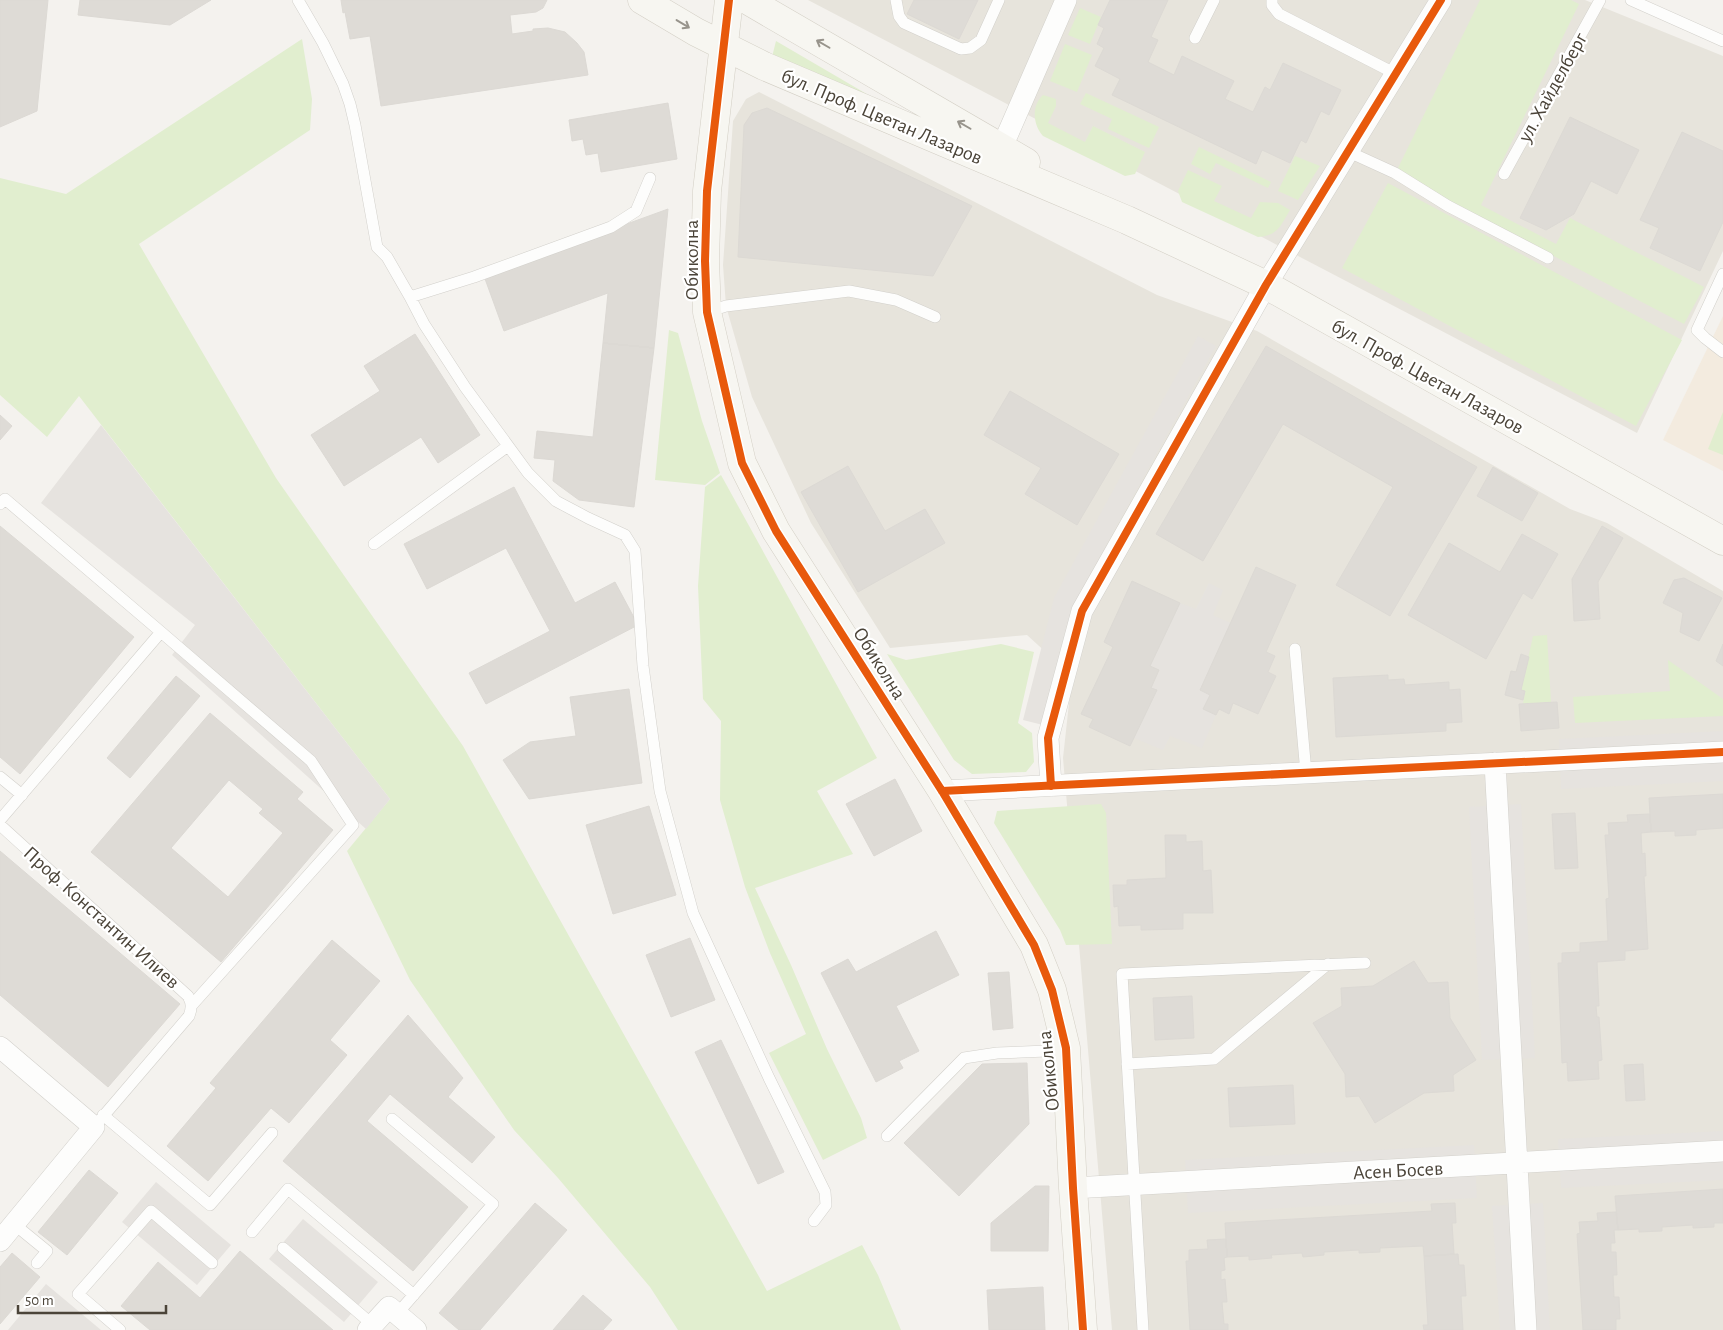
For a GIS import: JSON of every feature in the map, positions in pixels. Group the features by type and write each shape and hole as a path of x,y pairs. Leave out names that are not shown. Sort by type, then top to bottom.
{"main road":[{"name":"бул. Проф. Цветан Лазаров","path":"642,0 764,66 1127,220 1266,285 1723,541"},
{"name":"Обиколна","path":"729,0 707,191 704,261 707,312 742,463 776,530 942,792 1034,945 1052,990 1066,1048 1083,1330"},
{"name":"бул. Проф. Цветан Лазаров","path":"747,0 1127,220"}],"street":[{"path":"1002,147 1066,0"},
{"path":"1051,786 1048,738 1082,611 1266,285 1441,0"},
{"path":"942,792 1723,752"},
{"path":"1495,763 1526,1330"},
{"path":"0,1047 99,1121 0,1241"},
{"name":"Асен Босев","path":"1073,1188 1723,1151"},
{"path":"371,1328 393,1310 416,1330"}],"lane":[{"path":"298,0 327,51 343,84 350,104 377,247 387,257 424,324 460,379 528,473 556,501 588,518 625,534 635,551 643,666 660,791 694,913 769,1078 825,1192 826,1205 814,1221"},
{"path":"896,0 899,16 904,23 961,49 970,48 981,40 999,0"},
{"path":"1195,38 1214,0"},
{"path":"1272,0 1272,5 1279,14 1396,74"},
{"name":"ул. Хайделберг","path":"1504,174 1600,0"},
{"path":"1631,0 1723,41"},
{"path":"1348,152 1395,173 1448,206 1548,258"},
{"path":"410,297 474,277 611,228 636,211 650,178"},
{"path":"1723,274 1697,330 1723,352"},
{"path":"707,312 726,306 849,291 896,300 935,318"},
{"path":"374,544 508,446"},
{"path":"0,504 5,498 311,761 353,825 191,1010 99,1121 210,1205 272,1133"},
{"path":"0,820 162,632"},
{"path":"1295,649 1306,773"},
{"path":"0,777 22,795"},
{"name":"Проф. Константин Илиев","path":"0,825 188,996 191,1010"},
{"path":"1142,1330 1122,974 1365,962"},
{"path":"1127,1064 1214,1059 1328,964"},
{"path":"888,1136 964,1058 997,1053 1048,1051 1066,1048"},
{"path":"392,1118 492,1204 414,1295 393,1310"},
{"path":"252,1232 288,1190 414,1295"},
{"path":"120,1330 78,1294 151,1212 212,1263"},
{"path":"14,1224 47,1251 37,1263"},
{"path":"283,1248 371,1328"}],"shaded area":[{"path":"808,0 1585,0 1723,56 1723,251 1637,433"},
{"path":"759,92 1157,295 1257,331 1570,509 1607,523 1723,591 1723,1330 1112,1330 1063,758 1072,676 1027,635 890,648 811,523 752,397 726,306 723,265 733,121 746,99"},
{"path":"1723,316 1723,471 1663,440"},
{"path":"1198,336 1216,346 1073,605 1043,725 1023,720 1054,598"},
{"path":"101,425 390,799 366,829 172,655 195,625 41,503"},
{"path":"1209,583 1223,590 1213,615 1231,623 1200,690 1210,695 1203,709 1216,715 1202,748 1170,736 1163,750 1134,738 1156,690 1151,688 1159,670 1150,666 1180,603 1196,609"},
{"path":"1723,731 1723,781 1561,789 1559,739"},
{"path":"1521,804 1535,1058 1482,1060 1469,807"},
{"path":"1723,1131 1723,1180 1561,1188 1558,1139"},
{"path":"1474,1145 1477,1198 1188,1213 1185,1160"},
{"path":"156,1182 231,1245 197,1285 122,1222"},
{"path":"1543,1203 1550,1330 1500,1330 1492,1206"},
{"path":"303,1219 378,1282 344,1322 269,1259"},
{"path":"46,1284 101,1330 8,1330"}],"green space":[{"path":"1480,0 1571,0 1579,4 1481,205 1556,244 1570,218 1704,287 1684,324 1475,215 1397,170"},
{"path":"1080,8 1101,17 1090,44 1068,35"},
{"path":"302,39 312,99 310,130 139,244 276,478 463,746 767,1291 862,1245 878,1275 901,1330 678,1330 650,1287 558,1178 514,1130 410,980 347,851 390,799 79,396 47,437 0,395 0,178 66,194"},
{"path":"776,41 889,107 772,57"},
{"path":"1065,44 1092,55 1077,92 1050,81"},
{"path":"1086,93 1159,127 1149,148 1108,129 1112,119 1080,104"},
{"path":"1043,95 1056,99 1056,106 1048,123 1085,142 1093,126 1145,152 1135,174 1125,176 1043,136 1035,121 1035,110 1039,99"},
{"path":"1199,147 1271,182 1268,188 1216,163 1210,174 1191,164"},
{"path":"1295,156 1320,166 1298,200 1278,191"},
{"path":"1188,170 1222,186 1214,201 1251,218 1260,202 1278,203 1290,210 1275,232 1258,237 1182,202 1178,191"},
{"path":"1388,183 1682,340 1636,426 1342,268"},
{"path":"669,330 678,333 702,421 720,473 705,485 655,480"},
{"path":"1723,412 1723,455 1708,449"},
{"path":"721,475 877,758 817,791 853,854 755,888 827,1049 861,1118 867,1138 823,1160 769,1053 806,1034 770,953 745,887 720,800 721,721 703,699 698,586 705,487"},
{"path":"1547,635 1551,702 1523,704 1525,692 1521,690 1533,636"},
{"path":"1001,644 1034,652 1018,723 1032,733 1034,762 1026,772 972,774 954,760 887,654 906,660"},
{"path":"1668,660 1723,699 1723,716 1575,723 1573,697 1670,691"},
{"path":"1101,804 1106,813 1112,944 1066,945 1060,930 994,823 997,811"}],"building":[{"path":"0,0 48,0 37,111 0,127"},
{"path":"80,0 211,0 170,25 78,15"},
{"path":"341,0 547,0 543,8 536,12 510,15 512,34 548,28 565,32 584,52 588,75 381,106 370,36 350,39"},
{"path":"914,0 978,0 959,39 907,14"},
{"path":"1110,0 1168,0 1151,37 1158,40 1148,62 1174,75 1182,56 1234,81 1225,99 1253,112 1265,87 1270,90 1283,63 1341,90 1329,115 1321,111 1306,143 1301,140 1290,163 1262,150 1256,164 1112,95 1120,79 1095,66 1104,48 1097,44 1104,28 1098,25"},
{"path":"668,103 677,159 601,172 598,153 586,155 583,139 572,141 569,120"},
{"path":"767,108 972,206 933,276 738,257 744,125 752,113"},
{"path":"1570,117 1639,150 1617,194 1591,181 1574,214 1546,230 1520,218"},
{"path":"1682,132 1723,151 1723,222 1700,271 1650,248 1659,228 1640,220"},
{"path":"668,209 654,348 603,343 608,293 504,331 484,276"},
{"path":"415,334 480,435 438,463 421,437 344,486 311,435 380,391 364,366"},
{"path":"603,343 654,348 634,507 579,500 553,481 555,460 534,458 537,431 593,437"},
{"path":"1266,346 1477,467 1390,616 1336,585 1393,487 1283,424 1203,561 1156,534"},
{"path":"1010,391 1119,454 1077,525 1025,494 1041,468 984,435"},
{"path":"0,415 12,426 0,440"},
{"path":"848,466 885,531 925,509 945,543 858,592 801,492"},
{"path":"1493,467 1538,493 1522,521 1477,496"},
{"path":"514,487 575,603 615,582 638,625 486,704 469,673 550,631 506,548 427,589 404,544"},
{"path":"0,526 134,637 20,774 0,757"},
{"path":"1602,526 1623,538 1598,582 1600,619 1574,621 1572,579"},
{"path":"1522,534 1558,554 1532,599 1523,593 1486,659 1408,615 1449,543 1500,572"},
{"path":"1256,567 1296,585 1266,652 1275,656 1268,672 1276,676 1258,714 1233,703 1229,714 1219,709 1216,715 1203,709 1210,695 1200,690"},
{"path":"1684,578 1722,598 1699,641 1680,632 1683,613 1663,603 1674,580"},
{"path":"1132,581 1180,603 1150,666 1159,670 1151,688 1157,690 1130,746 1089,727 1093,719 1081,714 1113,647 1104,642"},
{"path":"1723,644 1723,666 1716,661"},
{"path":"1521,654 1529,657 1521,690 1525,691 1523,700 1505,695 1511,671 1516,672"},
{"path":"1388,675 1388,680 1404,679 1405,685 1449,682 1449,690 1460,689 1462,722 1446,723 1446,731 1336,737 1333,678"},
{"path":"176,676 200,696 130,778 107,758"},
{"path":"629,689 642,783 529,799 503,760 530,742 576,736 570,697"},
{"path":"1557,702 1559,728 1521,731 1519,704"},
{"path":"210,713 303,792 297,799 333,830 221,962 91,852","holes":["229,780 263,809 259,813 283,833 228,897 171,848"]},
{"path":"895,779 922,831 874,856 846,804"},
{"path":"1723,794 1723,828 1696,830 1696,835 1675,836 1675,831 1651,832 1649,798"},
{"path":"649,806 676,895 613,914 586,825"},
{"path":"1575,813 1578,868 1555,869 1552,814"},
{"path":"1650,814 1651,832 1641,833 1642,854 1645,853 1646,876 1644,876 1648,949 1625,951 1625,960 1597,962 1599,1006 1596,1006 1597,1017 1599,1017 1602,1060 1598,1061 1599,1079 1568,1081 1567,1062 1562,1063 1558,963 1562,963 1562,953 1580,952 1580,943 1608,941 1606,899 1609,898 1605,835 1609,835 1608,823 1628,822 1627,815"},
{"path":"1165,835 1186,835 1186,842 1202,841 1203,871 1211,870 1213,913 1183,913 1183,929 1141,930 1141,925 1119,926 1118,906 1114,907 1113,885 1127,885 1127,880 1166,878"},
{"path":"0,851 180,1004 108,1087 0,995"},
{"path":"936,931 959,975 896,1006 919,1051 899,1061 903,1068 876,1082 821,973 848,959 856,972"},
{"path":"690,938 715,1000 671,1017 646,955"},
{"path":"332,940 380,981 330,1040 347,1055 289,1123 271,1108 208,1181 167,1146 216,1088 210,1083"},
{"path":"1414,961 1428,983 1448,982 1450,1018 1476,1060 1453,1075 1454,1091 1424,1093 1375,1123 1359,1096 1346,1097 1345,1074 1313,1023 1342,1006 1341,988 1373,986"},
{"path":"1009,972 1013,1028 993,1030 988,973"},
{"path":"1192,996 1194,1038 1155,1040 1153,998"},
{"path":"408,1015 463,1078 448,1097 495,1137 472,1163 390,1094 367,1121 468,1207 413,1271 283,1161"},
{"path":"721,1040 784,1172 758,1184 695,1052"},
{"path":"1027,1063 1029,1124 959,1196 904,1143 982,1064"},
{"path":"1643,1064 1645,1100 1626,1101 1624,1065"},
{"path":"1293,1085 1295,1124 1230,1127 1228,1088"},
{"path":"89,1170 118,1193 67,1255 38,1232"},
{"path":"1035,1186 1049,1186 1048,1251 991,1251 991,1223"},
{"path":"1723,1189 1723,1223 1714,1223 1714,1227 1693,1228 1693,1225 1662,1227 1662,1231 1639,1232 1639,1229 1618,1230 1615,1196"},
{"path":"535,1203 567,1230 480,1330 459,1330 439,1313"},
{"path":"1455,1203 1456,1223 1452,1223 1454,1254 1424,1256 1423,1246 1380,1248 1380,1252 1359,1253 1359,1250 1324,1252 1324,1255 1303,1257 1302,1253 1271,1255 1272,1258 1249,1260 1249,1256 1227,1257 1225,1223 1432,1211 1431,1204"},
{"path":"1616,1212 1618,1230 1614,1230 1615,1243 1611,1243 1611,1252 1616,1252 1617,1275 1613,1275 1614,1297 1619,1297 1620,1319 1616,1319 1616,1330 1583,1330 1577,1234 1580,1233 1579,1222 1598,1221 1597,1213"},
{"path":"1226,1239 1227,1257 1224,1258 1225,1270 1221,1271 1221,1280 1225,1279 1227,1302 1222,1302 1224,1324 1228,1324 1228,1330 1190,1330 1186,1261 1189,1261 1189,1250 1208,1249 1207,1240"},
{"path":"240,1251 333,1330 150,1330 121,1306 158,1262 200,1298"},
{"path":"12,1253 40,1277 0,1324 0,1267"},
{"path":"1458,1254 1459,1265 1464,1265 1465,1280 1466,1296 1461,1296 1463,1330 1424,1330 1423,1325 1428,1325 1424,1256"},
{"path":"1043,1287 1045,1330 989,1330 987,1290"},
{"path":"583,1295 612,1320 603,1330 553,1330"}],"cycle path":[{"path":"729,0 707,191 705,261 707,312 742,463 776,531 942,791 1034,945 1052,990 1066,1048 1083,1330"},
{"path":"1051,786 1048,738 1082,611 1266,285 1441,0"},
{"path":"942,791 1723,752"}]}
